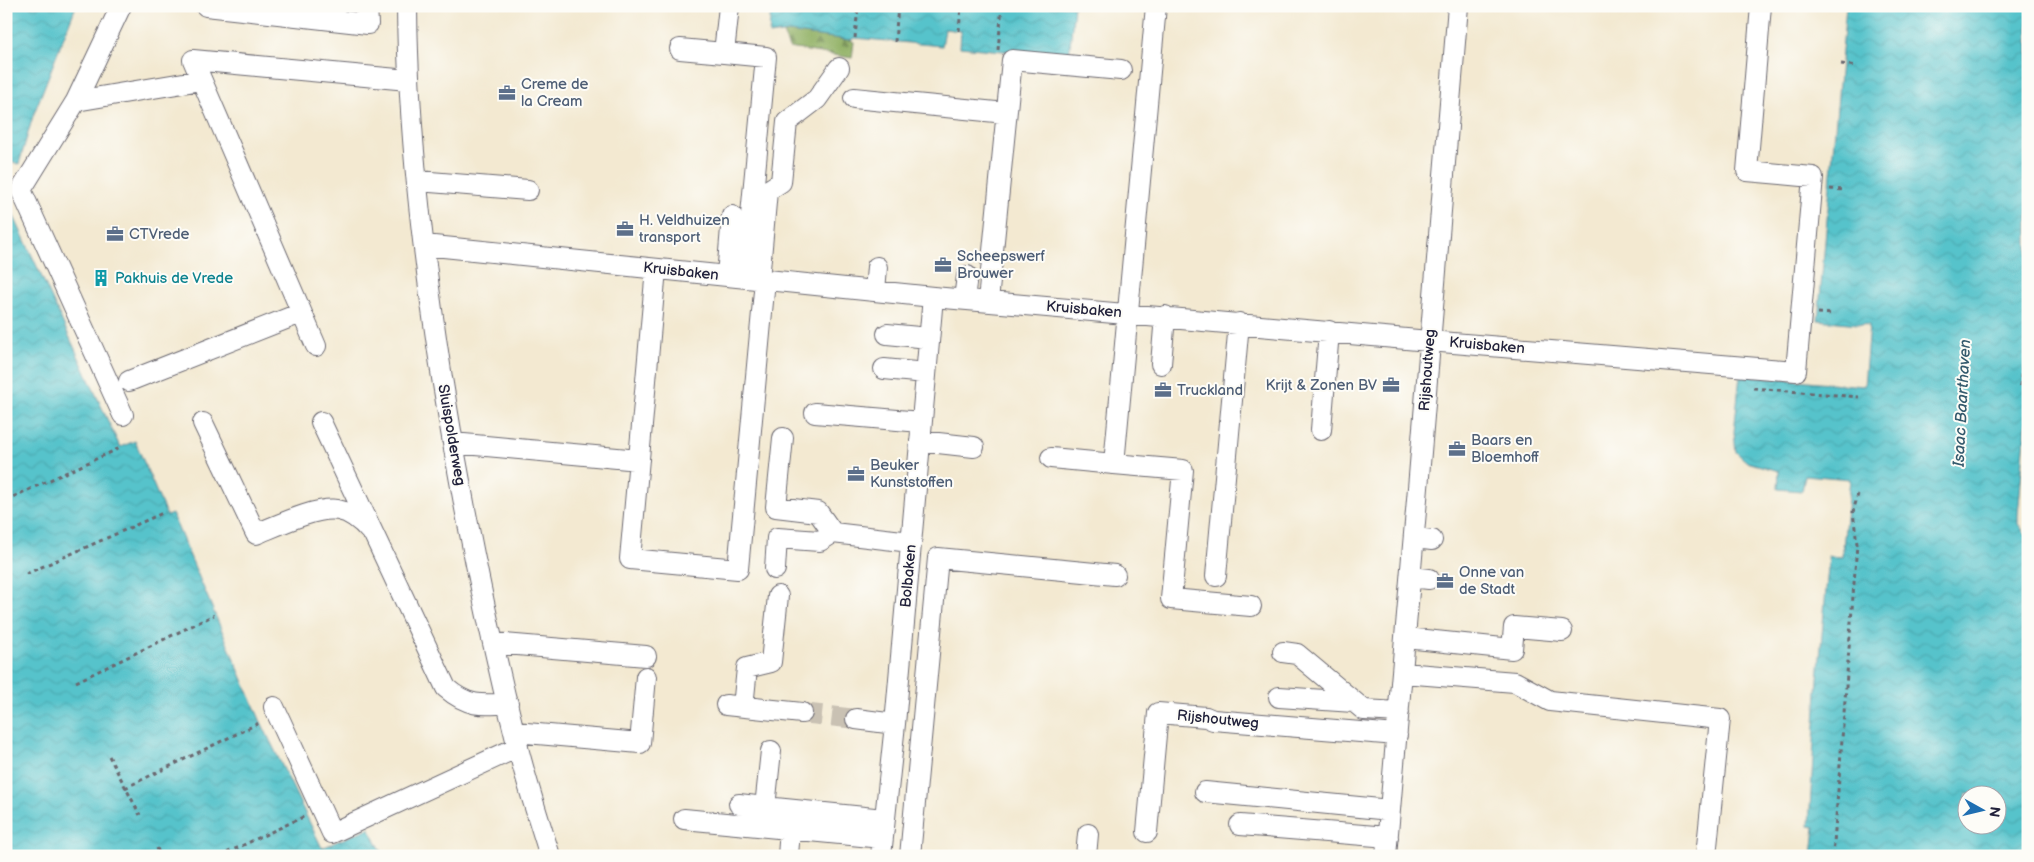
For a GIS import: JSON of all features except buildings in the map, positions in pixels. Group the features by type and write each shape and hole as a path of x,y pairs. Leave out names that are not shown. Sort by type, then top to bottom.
{"street":[{"path":"121,6 76,101 21,190 122,415"},
{"path":"206,6 368,24 367,6"},
{"name":"Sluispolderweg","path":"407,6 408,80 424,245 453,443 494,643 516,739 550,856"},
{"path":"724,53 729,6"},
{"path":"1114,464 1156,6"},
{"name":"Rijshoutweg","path":"1240,825 1387,846 1406,638 1419,587 1424,539 1430,341 1458,6"},
{"name":"Kruisbaken","path":"424,245 933,297 1796,371 1813,177 1747,171 1761,6"},
{"path":"656,269 630,559 738,569 749,278 766,57 680,49"},
{"path":"316,346 192,60 408,80"},
{"path":"988,301 1012,60 1121,70"},
{"path":"749,278 767,191 781,182 787,122 817,99 839,68"},
{"path":"76,101 201,80"},
{"path":"854,98 1006,113"},
{"path":"418,181 528,190"},
{"path":"732,216 749,278"},
{"path":"875,291 878,268"},
{"path":"964,299 967,276"},
{"name":"Bolbaken","path":"882,837 895,724 933,297"},
{"path":"129,382 301,313"},
{"path":"1167,364 1171,317"},
{"path":"1216,576 1239,323"},
{"path":"1321,430 1329,331"},
{"path":"887,334 929,338"},
{"path":"884,369 926,373"},
{"path":"815,413 921,432 974,447"},
{"path":"321,422 446,688 458,698 472,704 488,706 508,704"},
{"path":"203,423 256,534 317,512 338,510 361,521 374,536"},
{"path":"783,438 776,507 818,512 833,533"},
{"path":"453,443 639,460"},
{"path":"1051,458 1183,470 1171,599 1251,606"},
{"path":"775,569 777,538 820,542 833,533 911,542"},
{"path":"910,856 938,558 1116,575"},
{"path":"778,596 771,662 747,668 735,706 802,713"},
{"path":"1406,638 1512,648 1514,626 1562,631"},
{"path":"494,643 646,656"},
{"path":"1283,652 1297,654 1364,710 1399,712"},
{"path":"1403,673 1514,682 1550,702 1720,719 1706,856"},
{"path":"267,715 332,833 516,739 640,744 646,677"},
{"path":"1279,697 1354,702"},
{"name":"Rijshoutweg","path":"1147,832 1158,712 1206,717 1213,720 1397,735"},
{"path":"856,719 895,724"},
{"path":"765,807 771,751"},
{"path":"1205,792 1390,810"},
{"path":"739,804 765,807 882,837"},
{"path":"684,819 882,837"},
{"path":"788,856 790,829"},
{"path":"1086,856 1088,834"}],"path":[{"path":"855,38 858,6"},
{"path":"894,42 898,6"},
{"path":"959,31 962,6"},
{"path":"998,50 1002,6"},
{"path":"1841,64 1857,66"},
{"path":"1830,188 1846,190"},
{"path":"2020,386 2028,306"},
{"path":"1817,312 1834,314"},
{"path":"1745,387 1859,397"},
{"path":"6,500 120,448"},
{"path":"1832,856 1857,544 1853,512 1858,494"},
{"path":"26,574 165,512"},
{"path":"76,682 214,615"},
{"path":"125,788 267,715"},
{"path":"109,756 140,815"},
{"path":"220,856 307,815"},
{"path":"156,848 160,856"}],"green space":[{"path":"788,32 850,40 854,42 852,58 789,48 783,33"}],"water":[{"path":"6,6 76,6 33,116 19,164 12,162 6,182"},
{"path":"771,6 1074,6 1069,57 960,47 961,31 945,29 942,46 855,38 850,40 788,32 769,35"},
{"name":"Isaac Baarthaven","path":"1846,6 2028,6 2028,403 2018,524 2028,537 2028,856 1812,856 1815,827 1809,826 1817,691 1829,556 1842,557 1850,479 1805,475 1802,491 1778,489 1779,471 1747,462 1736,452 1734,432 1740,375 1864,386 1869,325 1818,320"},
{"path":"6,199 120,447 135,441 167,516 172,514 261,722 322,848 369,828 384,856 6,856"}],"tunnel":[{"path":"802,713 856,719"}],"place":[{"name":"Creme de la Cream","path":"507,93"},
{"name":"H. Veldhuizen transport","path":"625,229"},
{"name":"CTVrede","path":"115,234"},
{"name":"Scheepswerf Brouwer","path":"943,265"},
{"name":"Pakhuis de Vrede","path":"101,278"},
{"name":"Krijt & Zonen BV","path":"1391,385"},
{"name":"Truckland","path":"1163,390"},
{"name":"Baars en Bloemhoff","path":"1457,449"},
{"name":"Beuker Kunststoffen","path":"856,474"},
{"name":"Onne van de Stadt","path":"1445,581"}]}
